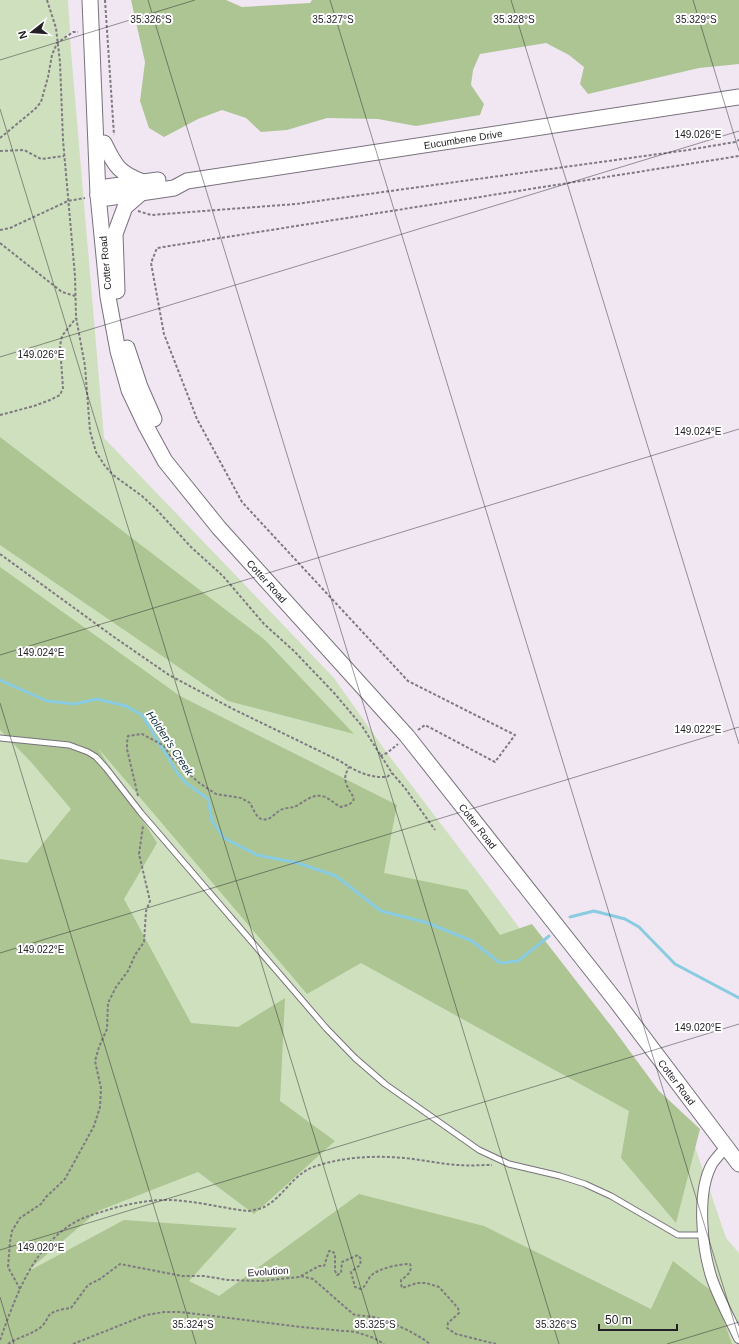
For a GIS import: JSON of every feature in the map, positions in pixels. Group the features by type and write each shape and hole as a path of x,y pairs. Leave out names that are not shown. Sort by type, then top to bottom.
{"main road":[{"name":"Cotter Road","path":"90,0 91,32 104,194 117,301 126,345 154,421 199,503"},
{"name":"Cotter Road","path":"96,0 109,142 104,194 108,297 118,351 129,390 164,461 219,528 407,736 616,1001 739,1164"},
{"name":"Eucumbene Drive","path":"104,194 142,187 172,178 187,181 739,97"},
{"path":"109,142 119,169 142,187 125,207 115,234 117,301"}],"street":[{"path":"726,1147 712,1164 708,1177 704,1194 703,1234 705,1252 712,1280 717,1294 739,1338"}],"lane":[{"path":"0,738 69,745 88,752 96,757 326,1028 354,1058 385,1084 454,1133 479,1150 509,1164 560,1176 585,1184 611,1196 678,1235 703,1234"}],"path":[{"path":"48,0 54,20 60,62 64,156 75,276 76,317 85,366 90,431 96,452 114,475 142,496 156,509 191,547 223,576 234,591 264,624 294,651 330,689 362,726 380,756 435,830"},
{"path":"105,0 112,125 109,142"},
{"path":"0,138 35,109 41,102 52,55 57,43 73,32 91,32"},
{"path":"125,207 151,215 296,204 688,150 739,140"},
{"path":"0,150 24,150 41,159 64,156"},
{"path":"380,756 388,753 407,736 425,725 495,762 515,735 408,681 242,502 197,419 164,334 151,263 157,248 739,156"},
{"path":"0,230 10,228 68,201 104,194"},
{"path":"0,243 62,292 75,296"},
{"path":"0,415 39,404 60,395 63,388 60,346 62,336 71,326 76,317"},
{"path":"0,554 169,675 362,774 387,778 392,773"},
{"path":"20,1289 8,1267 12,1231 20,1218 40,1204 46,1196 65,1179 94,1126 100,1107 101,1088 95,1061 99,1046 107,1029 108,1003 116,987 128,971 132,960 144,942 146,911 150,901 139,854 143,826 142,813 128,749 128,736 142,734 159,742 164,746 171,757 198,782 216,794 241,798 250,803 254,814 259,818 265,819 271,817 280,810 294,806 314,796 322,796 330,799 341,807 350,804 353,801 353,796 346,784 345,776 349,767"},
{"path":"0,1340 20,1289 39,1254 59,1234 84,1217 146,1201 169,1200 249,1211 264,1207 272,1202 296,1177 314,1167 327,1163 358,1158 411,1158 458,1165 509,1164"},
{"name":"Evolution","path":"8,1344 42,1327 50,1314 71,1308 88,1285 100,1279 120,1264 182,1276 204,1276 228,1280 261,1281 300,1276 319,1266 324,1266 328,1251 332,1251 335,1254 335,1271 337,1275 341,1273 342,1262 358,1255 361,1259 360,1265 350,1272 355,1287 361,1289 364,1288 373,1274 401,1264 410,1264 411,1271 401,1280 402,1288 417,1283 426,1283 439,1287 458,1308 459,1313 448,1323 447,1328 456,1334 496,1344"},
{"path":"300,1276 313,1279 353,1314 357,1316 376,1317 404,1328 430,1344"},
{"path":"73,1344 146,1315 164,1312 181,1312 300,1327 356,1332 374,1338 384,1344"}],"green space":[{"path":"0,0 68,0 70,32 66,35 70,39 104,438 334,678 387,753 617,1058 695,1147 726,1238 739,1253 739,1344 0,1344"},
{"path":"131,0 226,0 242,7 310,3 312,0 739,0 739,64 699,68 588,94 580,84 584,67 569,55 546,43 480,54 473,70 471,85 484,104 480,115 416,126 378,119 327,118 287,130 261,132 246,118 222,110 198,119 164,137 149,128 140,101 145,62"},
{"path":"0,437 265,640 354,734 228,701 0,545"},
{"path":"0,567 180,696 397,805 384,873 467,890 500,935 532,924 615,1031 659,1091 700,1129 676,1223 621,1158 629,1111 361,963 307,994 98,748 157,843 124,899 191,1023 238,1027 285,998 280,1101 335,1141 254,1214 198,1172 98,1211 25,1273 124,1220 237,1228 189,1281 219,1296 359,1194 484,1226 651,1309 673,1261 714,1293 732,1344 0,1344 0,859 27,863 71,809 31,762 0,730"}],"waterway":[{"name":"Holden's Creek","path":"0,680 47,701 75,704 97,699 126,706 142,715 178,774 186,783 208,799 212,821 224,838 257,855 298,863 336,876 381,911 428,923 472,941 500,963 518,961 549,936"},
{"name":"Holden's Creek","path":"570,917 594,911 625,919 639,927 675,964 739,998"}]}
